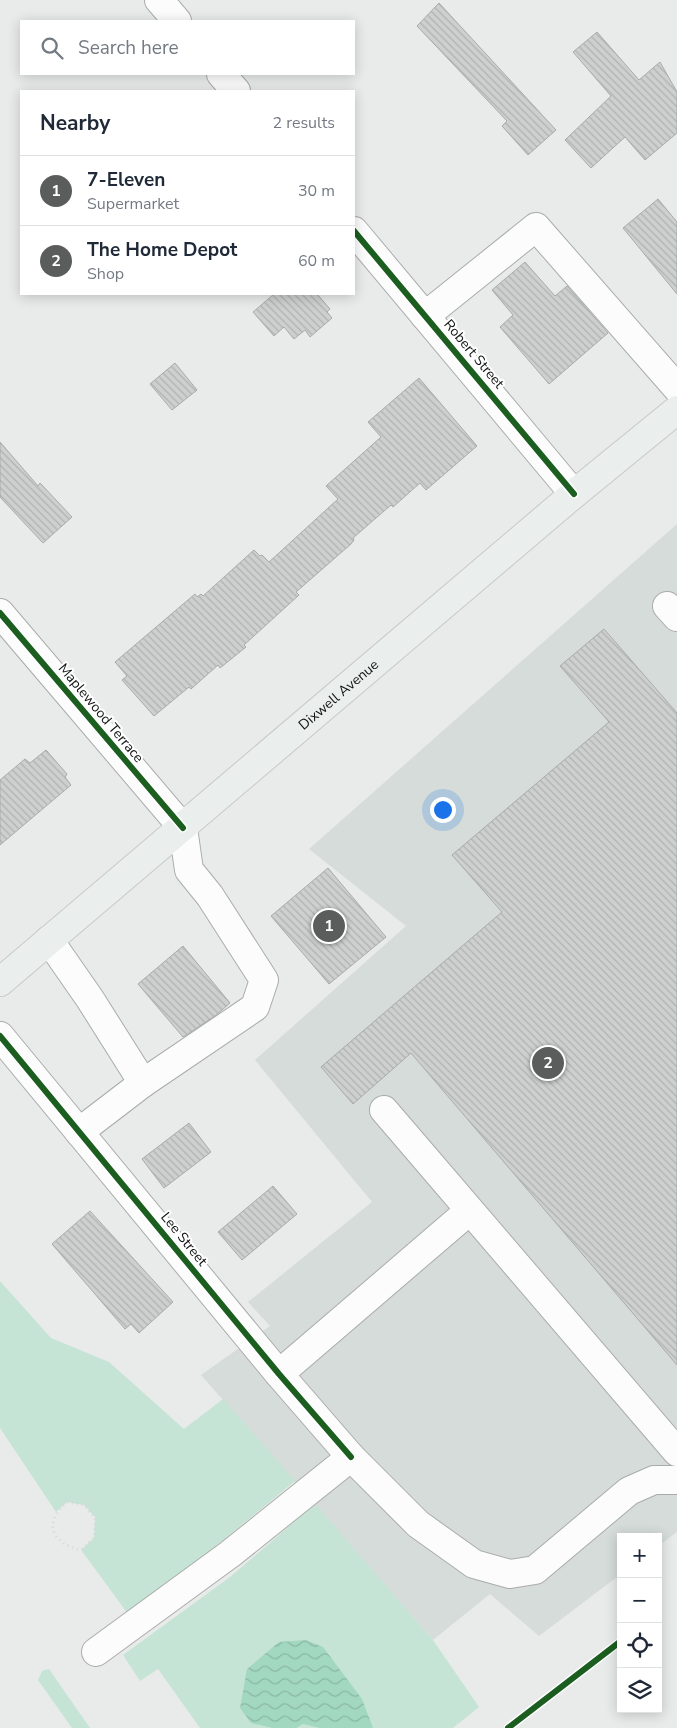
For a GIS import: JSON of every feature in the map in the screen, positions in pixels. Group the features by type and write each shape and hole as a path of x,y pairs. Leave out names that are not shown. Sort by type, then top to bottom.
{"main road":[{"name":"Dixwell Avenue","path":"0,982 574,494 677,410"}],"street":[{"path":"159,0 176,20"},
{"path":"222,75 235,90"},
{"path":"425,316 536,227 677,388"},
{"name":"Robert Street","path":"355,232 574,494"},
{"name":"Maplewood Terrace","path":"0,613 183,828"},
{"path":"80,1132 143,1083 255,1007 264,980 210,896 189,870 183,828"},
{"path":"49,940 90,999 143,1083"},
{"name":"Lee Street","path":"0,1036 279,1374 351,1457 418,1524 474,1564 510,1574 535,1570 629,1491 654,1480 677,1480"},
{"path":"384,1110 677,1452"},
{"path":"279,1374 469,1211"},
{"path":"96,1652 230,1554 351,1457"}],"path":[{"path":"67,1502 84,1505 95,1518 94,1538 81,1550 68,1547 57,1539 53,1525 56,1512 67,1502"}],"shaded area":[{"path":"677,524 677,1532 662,1543 662,1533 617,1533 617,1577 539,1636 490,1594 433,1640 201,1375 270,1326 248,1302 372,1202 255,1060 406,926 309,849"},
{"path":"0,1281 51,1338 109,1362 184,1429 223,1399 295,1481 211,1550 128,1614 81,1550 94,1538 95,1517 84,1505 67,1502 56,1512 0,1428"},
{"path":"315,1504 433,1640 479,1707 453,1728 200,1728 158,1669 140,1681 123,1655 230,1577"},
{"path":"49,1669 90,1728 72,1728 38,1680 42,1671"}],"water":[{"path":"306,1640 323,1647 362,1699 373,1728 320,1728 303,1724 296,1728 273,1728 251,1723 240,1708 247,1669 279,1642"}],"building":[{"path":"439,3 556,130 528,155 502,126 507,121 417,26"},
{"path":"597,32 639,80 660,62 677,92 677,133 645,160 625,137 591,168 565,140 611,96 573,52"},
{"path":"658,199 677,222 677,294 623,228"},
{"path":"525,262 555,296 567,286 608,333 549,384 500,327 513,315 492,290"},
{"path":"273,295 318,295 330,309 327,312 332,318 310,337 305,330 294,339 284,327 274,336 253,312"},
{"path":"175,363 197,390 172,410 150,384"},
{"path":"419,378 477,446 426,490 420,483 393,507 391,505 353,538 354,540 351,544 296,592 299,595 244,645 246,647 220,668 218,665 191,689 189,687 154,716 122,680 127,676 115,662 195,594 197,597 201,594 203,596 254,550 269,562 338,499 326,486 381,437 368,422"},
{"path":"0,442 38,486 40,483 72,517 43,543 0,497"},
{"path":"604,629 677,713 677,1365 411,1053 353,1104 321,1067 502,912 452,855 609,722 560,666"},
{"path":"46,750 67,774 65,777 71,785 0,845 0,780 25,759 30,763"},
{"path":"328,868 386,937 329,984 271,916"},
{"path":"183,946 230,1003 215,1016 183,1037 138,984"},
{"path":"189,1123 211,1152 164,1188 142,1159"},
{"path":"273,1186 297,1214 242,1260 218,1232"},
{"path":"90,1211 173,1302 139,1333 131,1324 125,1329 52,1244"}],"cycle path":[{"path":"355,232 574,494"},
{"path":"0,613 183,828"},
{"path":"0,1036 279,1374 351,1457"},
{"path":"508,1728 617,1644"}],"place":[{"name":"7-Eleven","path":"329,926"},
{"name":"The Home Depot","path":"548,1063"}]}
